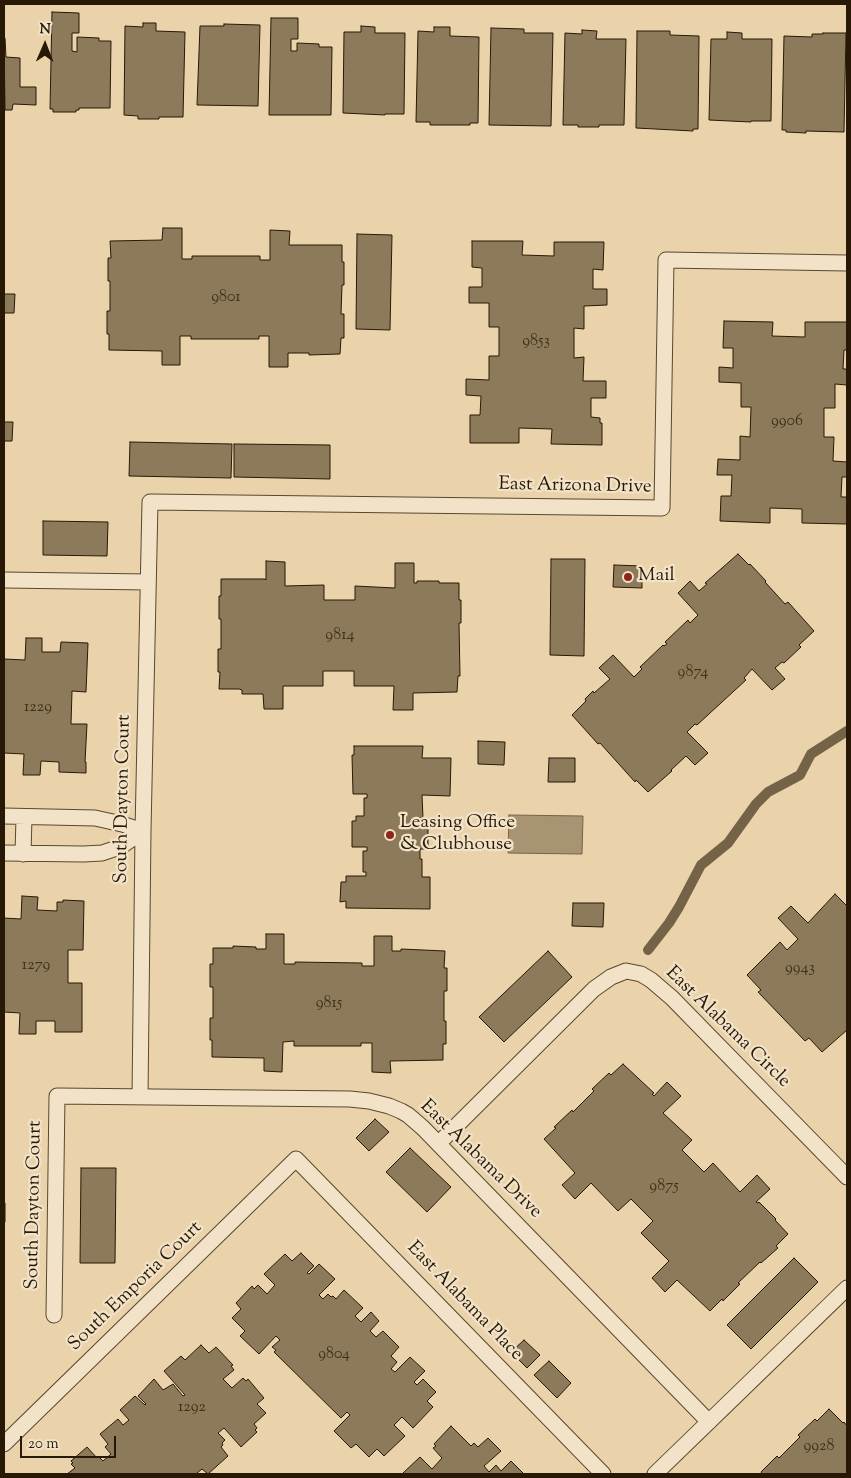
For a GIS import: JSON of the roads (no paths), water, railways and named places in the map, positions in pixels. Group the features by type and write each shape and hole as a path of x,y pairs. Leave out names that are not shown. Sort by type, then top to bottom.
{"lane":[{"name":"East Arizona Drive","path":"150,502 662,508 666,260 847,263"},
{"name":"South Dayton Court","path":"140,1097 150,502"},
{"path":"4,580 148,582"},
{"path":"4,816 95,818 144,830"},
{"path":"23,854 24,817"},
{"path":"4,853 102,853 120,847 144,830"},
{"name":"East Alabama Circle","path":"439,1143 594,988 611,976 626,971 641,974 672,998 847,1176"},
{"name":"South Dayton Court","path":"54,1315 57,1096"},
{"name":"East Alabama Drive","path":"57,1096 370,1100 408,1115 439,1143 709,1422"},
{"name":"South Emporia Court","path":"4,1444 296,1158"},
{"name":"East Alabama Place","path":"296,1158 603,1474"},
{"path":"655,1474 847,1288"}],"waterway":[{"path":"648,950 679,907 701,865 728,843 756,804 768,792 800,775 811,754 847,731"}],"place":[{"name":"Mail","path":"628,577"},
{"name":"Leasing Office & Clubhouse","path":"390,835"}]}
